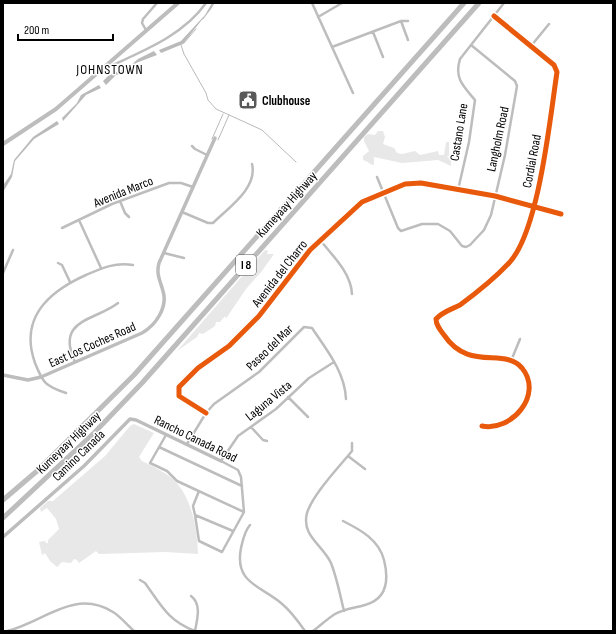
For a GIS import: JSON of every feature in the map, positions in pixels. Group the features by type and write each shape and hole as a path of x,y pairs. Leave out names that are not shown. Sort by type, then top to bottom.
{"highway":[{"name":"Kumeyaay Highway","path":"3,500 78,431 134,375 464,3"},
{"name":"Kumeyaay Highway","path":"3,518 89,438 142,383 479,3"}],"main road":[{"path":"3,144 48,116 178,3"}],"street":[{"path":"147,31 142,23 143,19 157,3"},
{"path":"102,70 154,47 188,23 206,3"},
{"path":"312,3 353,93"},
{"path":"318,17 342,3"},
{"path":"471,45 504,3"},
{"name":"Cordial Road","path":"494,16 554,65 557,72 540,177 525,236 510,262 460,304 438,317 436,322 447,339 458,350 476,358 502,358 511,361"},
{"path":"332,47 356,36 373,32 401,21 408,22"},
{"path":"401,21 408,40"},
{"path":"531,46 549,24"},
{"path":"373,32 383,57"},
{"name":"Castano Lane","path":"458,190 474,107 474,100 460,82 458,72 460,59 471,45"},
{"name":"Langholm Road","path":"383,193 398,228 401,231 422,224 438,224 450,231 462,246 466,247 470,246 484,230 491,215 505,154 517,86 515,81 471,45"},
{"name":"East Los Coches Road","path":"3,375 28,380 41,377 142,333 153,324 162,311 164,304 164,294 158,273 164,253 215,138"},
{"path":"192,146 207,155"},
{"path":"182,212 208,223 213,223 244,193 254,171 252,164"},
{"path":"377,178 383,193"},
{"name":"Avenida Marco","path":"62,228 120,201 169,183 181,183 193,187"},
{"name":"Avenida del Charro","path":"206,413 179,396 179,387 198,368 229,346 259,316 310,250 362,202 405,184 417,183 495,196 533,205 561,214"},
{"path":"120,201 125,213 129,216"},
{"path":"79,220 102,268"},
{"path":"320,240 348,277 352,294"},
{"path":"3,273 13,250"},
{"path":"164,253 184,258"},
{"path":"58,263 62,265 70,282"},
{"path":"66,393 49,388 41,377 31,352 31,337 34,322 40,309 49,298 70,282 102,268 116,264 133,265"},
{"path":"75,362 70,345 71,336 76,327 84,320 118,303"},
{"name":"Paseo del Mar","path":"186,444 206,413 214,404 259,372 304,327 312,328 334,362 342,377 346,399"},
{"path":"482,426 490,428 506,422 515,416 528,399 528,378 522,368 511,361 520,339"},
{"name":"Laguna Vista","path":"221,461 236,438 276,409 309,378 334,362"},
{"path":"288,397 308,417"},
{"name":"Rancho Canada Road","path":"130,419 166,434 238,470 242,486 244,512"},
{"name":"Camino Canada","path":"3,537 84,466 130,419"},
{"path":"251,427 262,440 267,441"},
{"path":"166,434 150,463 167,471 177,481 199,491 244,512 222,552 199,541 193,506 199,491"},
{"path":"344,611 332,565 310,536 306,525 307,514 312,502 352,451 352,443"},
{"path":"159,447 242,486"},
{"path":"348,456 365,469"},
{"path":"195,516 233,531"},
{"path":"313,631 335,614 366,605 375,600 383,591 388,577 383,555 377,544 358,528 343,521"},
{"path":"250,525 244,534 240,555 241,565 245,576 255,587 283,604 305,631"},
{"path":"140,580 146,583 168,616 181,625 195,631 198,608 196,601 191,596"},
{"path":"7,631 34,622 60,608 78,603 101,606 115,613 134,631"}],"shaded area":[{"path":"212,3 215,3 183,44 161,53 159,50 181,41 205,15"},
{"path":"154,51 157,55 136,63 130,71 116,75 106,85 103,81 108,76 130,66 138,59"},
{"path":"99,85 101,88 86,95 63,121 62,118 77,103 81,95"},
{"path":"57,121 59,124 34,139 15,161 12,177 3,192 4,184 11,174 14,160 33,137"},
{"path":"378,131 383,131 385,137 383,144 394,148 397,153 402,154 415,151 420,155 438,151 439,155 444,155 446,142 449,142 449,155 447,157 451,159 451,166 438,160 402,163 374,157 374,165 370,164 363,160 363,156 369,151 364,141 364,137 368,134 375,135"},
{"path":"265,250 268,251 267,254 274,254 262,271 246,289 227,317 225,318 225,316 220,322 216,322 215,326 203,334 199,333 197,337 177,351"},
{"path":"134,424 154,433 139,457 142,461 160,470 175,481 187,499 194,521 198,554 166,552 99,554 96,551 79,563 74,559 71,563 62,562 57,567 50,561 45,553 42,555 39,542 45,541 48,543 48,540 59,529 56,519 47,508 41,512 40,508 48,501 53,501 105,456 130,426"}],"waterway":[{"path":"203,19 212,7"},
{"path":"184,43 196,29"},
{"path":"181,45 184,54 206,93 208,100 216,109 262,130 296,162"},
{"path":"212,139 223,114"},
{"path":"218,140 229,115"}],"cycle path":[{"path":"482,426 493,426 504,423 521,409 527,400 529,389 528,378 522,368 515,362 506,359 475,356 464,353 454,346 444,335 436,319 460,305 498,274 509,263 519,247 536,201 547,144 557,72 554,65 494,16"},
{"path":"206,413 179,396 179,387 198,368 229,346 259,316 310,250 362,202 405,184 421,183 495,196 561,214"}],"place":[{"name":"Clubhouse","path":"248,100"}],"district":[{"name":"JOHNSTOWN","path":"110,69"}]}
